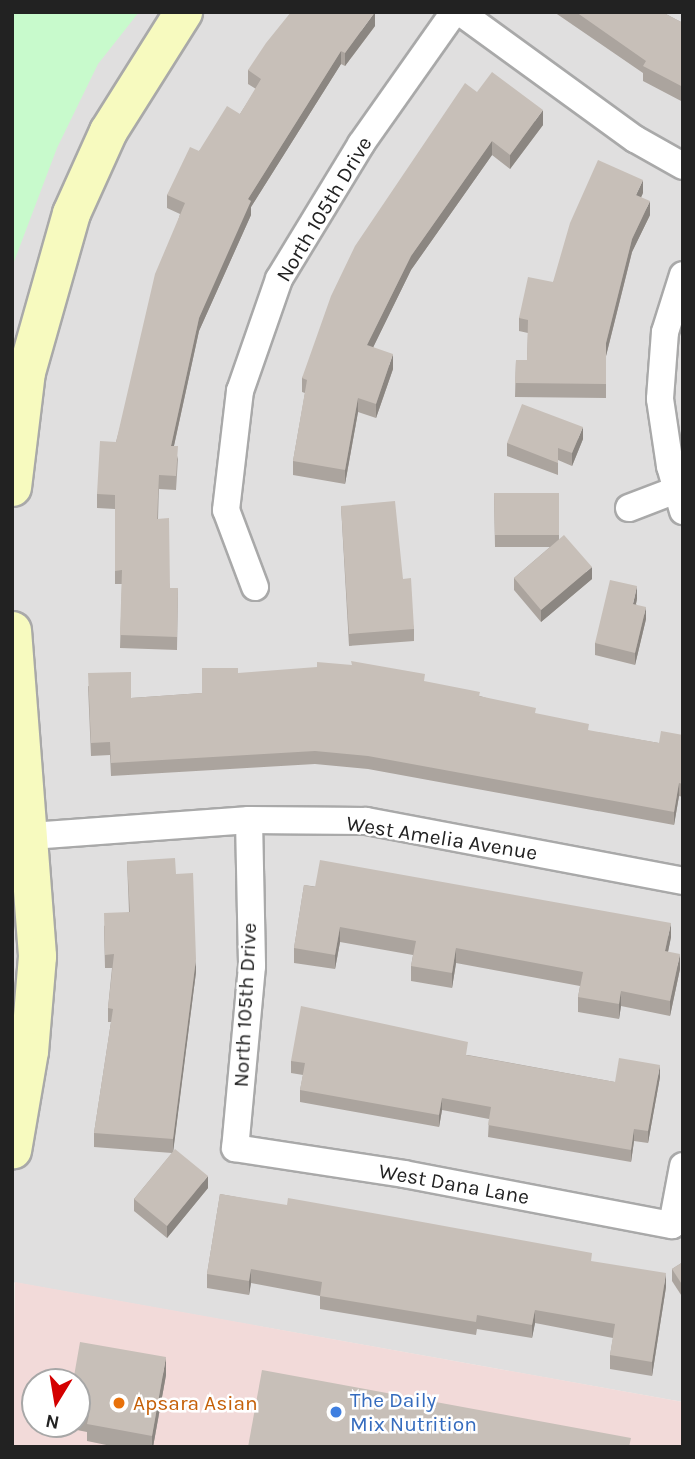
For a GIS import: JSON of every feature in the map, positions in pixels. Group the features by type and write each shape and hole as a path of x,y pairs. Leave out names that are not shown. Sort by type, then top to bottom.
{"street":[{"path":"12,487 26,372 71,213 108,131 183,12"},
{"name":"North 105th Drive","path":"255,587 226,510 240,391 275,291 361,144 454,12"},
{"path":"460,12 635,139 683,166"},
{"path":"629,508 679,501 662,421 660,377 665,332 683,275"},
{"path":"12,630 31,836 36,994 12,1150"},
{"name":"North 105th Drive","path":"235,1148 252,966 249,820"},
{"name":"West Amelia Avenue","path":"31,836 249,820 366,821 683,881"},
{"name":"West Dana Lane","path":"235,1148 404,1174 672,1225 683,1166"}],"shaded area":[{"path":"12,12 683,12 683,1402 12,1282"},
{"path":"15,1282 683,1402 683,1447 12,1447"}],"green space":[{"path":"12,12 139,12 98,64 57,148 12,267"}],"building":[{"path":"291,12 375,12 345,53 341,51 248,199 251,201 199,318 171,446 178,446 176,476 159,475 157,519 169,518 170,588 178,588 177,637 120,635 122,570 115,571 115,495 97,494 100,441 116,442 155,274 185,203 167,195 190,147 199,151 227,106 240,114 261,79 248,70"},
{"path":"576,12 662,12 683,23 683,87 643,66 646,61"},
{"path":"492,72 543,110 510,155 492,141 411,256 367,345 393,354 376,404 358,398 345,470 293,461 307,380 302,378 331,296 355,246 465,83 477,92"},
{"path":"598,160 643,180 636,195 650,201 632,239 606,343 606,384 515,383 516,360 527,360 528,320 519,318 528,277 553,282 570,223"},
{"path":"522,404 583,427 572,453 558,448 558,463 507,443"},
{"path":"494,493 559,493 559,535 495,535"},
{"path":"395,501 403,579 411,578 414,629 349,634 341,506"},
{"path":"564,535 592,567 541,610 514,578"},
{"path":"610,580 637,586 633,604 646,607 635,653 595,643"},
{"path":"351,661 425,674 424,681 480,692 479,696 536,708 535,713 589,724 588,730 659,743 661,731 683,735 683,784 679,783 674,812 368,756 315,751 111,763 110,742 91,743 88,673 131,672 131,698 202,693 202,668 238,668 238,673 317,667 317,662 352,665"},
{"path":"175,858 176,874 193,873 196,959 173,1139 94,1133 113,1009 108,1008 114,954 105,955 104,913 130,912 127,861"},
{"path":"320,860 671,923 665,951 680,954 670,1001 621,991 619,1004 578,997 583,972 456,948 452,973 411,966 416,941 340,927 335,955 294,948 304,885 315,887"},
{"path":"301,1006 468,1042 466,1055 615,1082 619,1058 660,1065 648,1131 634,1129 631,1150 488,1125 491,1107 442,1098 439,1115 300,1090 305,1063 291,1061"},
{"path":"175,1149 208,1176 167,1226 134,1199"},
{"path":"220,1194 287,1205 288,1198 592,1253 591,1261 666,1273 652,1362 610,1355 615,1324 535,1310 532,1325 477,1315 476,1322 320,1296 322,1282 251,1269 249,1281 207,1274"},
{"path":"683,1262 683,1286 672,1269"},
{"name":"Apsara Asian","path":"80,1342 166,1357 152,1436 91,1425 91,1368 75,1368"},
{"path":"262,1370 631,1438 629,1447 248,1447"}],"place":[{"name":"Apsara Asian","path":"119,1403"},
{"name":"The Daily Mix Nutrition","path":"336,1412"}]}
